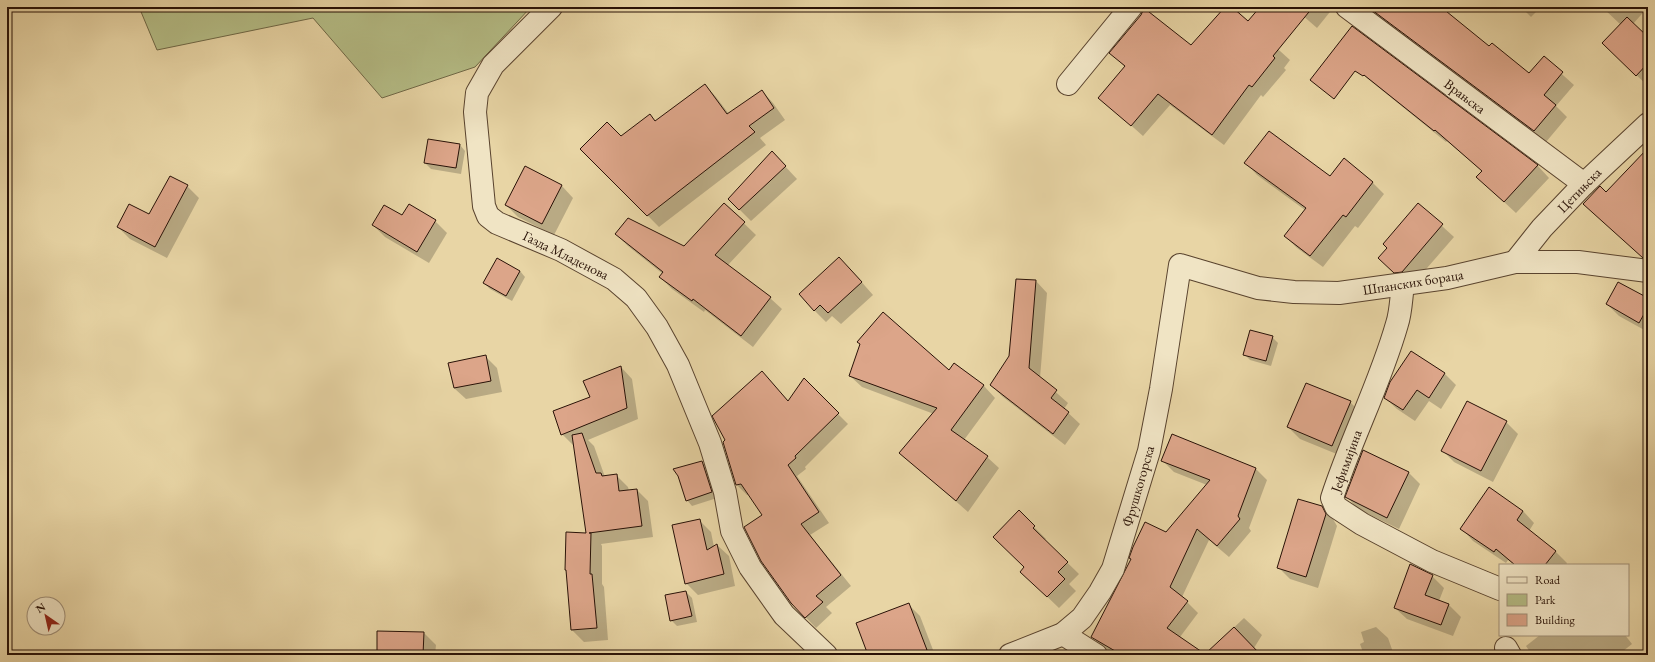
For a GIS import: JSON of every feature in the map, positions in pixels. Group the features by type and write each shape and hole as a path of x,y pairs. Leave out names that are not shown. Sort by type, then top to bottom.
{"street":[{"name":"Газда Младенова","path":"551,7 493,65 477,93 476,112 482,194 488,216 497,223 561,250 607,276 636,298 657,327 678,365 712,450 726,492 732,531 750,566 784,615 826,655"},
{"path":"1068,84 1131,7"},
{"name":"Врањска","path":"1347,7 1584,184"},
{"name":"Цетињска","path":"1515,262 1542,228 1584,184 1648,124"},
{"name":"Шпанских бораца","path":"1180,264 1258,288 1294,292 1339,293 1447,278 1515,262 1578,262 1648,271"},
{"name":"Фрушкогорска","path":"1010,655 1063,634 1082,618 1100,592 1113,569 1128,524 1150,443 1161,389 1180,264"},
{"name":"Јефимијина","path":"1404,285 1398,322 1385,360 1341,469 1332,498 1336,507 1362,524 1432,561 1499,589"},
{"path":"1063,634 1096,655"}],"green space":[{"path":"139,7 531,7 475,67 382,98 313,18 157,50"}],"building":[{"path":"1225,7 1232,7 1248,21 1260,7 1313,7 1273,56 1275,58 1252,87 1249,85 1212,135 1158,94 1131,126 1098,98 1125,66 1109,53 1141,15 1144,8 1191,45"},
{"path":"1368,7 1441,7 1489,46 1492,43 1529,73 1544,56 1563,72 1544,95 1556,105 1534,131"},
{"path":"1627,17 1648,37 1648,63 1636,76 1602,43"},
{"path":"1352,26 1538,165 1504,202 1476,177 1482,171 1435,130 1434,131 1364,75 1363,76 1355,71 1334,99 1310,80"},
{"path":"705,84 727,114 762,90 774,108 749,126 755,132 647,216 580,149 607,122 621,136 650,114 655,121"},
{"path":"1269,131 1330,176 1344,158 1373,182 1346,217 1343,215 1310,256 1284,236 1306,208 1244,163"},
{"path":"428,139 460,144 456,168 424,163"},
{"path":"1648,148 1648,258 1643,258 1583,204 1600,186 1606,192"},
{"path":"772,151 786,166 739,210 728,199"},
{"path":"525,166 562,185 542,224 505,205"},
{"path":"170,176 188,185 155,247 117,227 129,204 149,214"},
{"path":"724,203 745,222 715,255 771,297 741,336 693,299 692,301 659,277 663,272 615,234 628,218 684,246"},
{"path":"1418,203 1443,224 1402,272 1394,273 1378,258 1387,248 1383,244"},
{"path":"409,204 436,220 417,252 372,225 384,205 402,215"},
{"path":"839,257 862,282 828,313 820,305 814,311 799,294"},
{"path":"497,258 520,271 506,296 483,283"},
{"path":"1016,279 1036,280 1029,368 1057,390 1051,398 1069,412 1053,434 990,385 1009,356"},
{"path":"1618,282 1648,298 1648,307 1639,323 1606,304"},
{"path":"883,312 949,370 954,363 984,385 951,430 988,456 956,501 899,453 937,408 849,376 860,344 857,342"},
{"path":"1250,330 1273,336 1266,361 1243,355"},
{"path":"1411,351 1445,373 1429,398 1417,390 1403,410 1384,398 1390,382"},
{"path":"486,355 491,381 454,388 448,363"},
{"path":"621,366 627,408 561,435 553,411 590,397 583,381"},
{"path":"762,371 788,401 804,378 839,413 795,456 796,458 788,465 819,512 801,524 841,575 816,596 823,602 805,618 791,603 761,561 744,527 762,515 741,484 736,485 723,442 725,440 712,416"},
{"path":"1306,383 1351,401 1332,446 1287,427"},
{"path":"1467,401 1507,421 1481,471 1441,451"},
{"path":"582,433 596,473 601,473 602,476 617,474 619,491 637,489 642,526 589,533 591,533 590,574 592,574 597,628 571,630 565,570 566,532 586,533 572,435"},
{"path":"1172,434 1256,468 1238,516 1240,519 1217,546 1197,529 1170,587 1188,601 1167,628 1205,654 1234,627 1261,655 1122,655 1091,637 1131,559 1129,558 1133,547 1145,522 1166,532 1210,480 1161,461"},
{"path":"1363,450 1409,472 1387,518 1345,497"},
{"path":"702,461 712,492 686,501 678,476 673,469"},
{"path":"1489,487 1523,511 1517,520 1556,551 1546,564 1514,564 1496,549 1494,552 1460,529"},
{"path":"1298,499 1322,506 1326,514 1306,577 1277,568"},
{"path":"1019,510 1035,526 1033,528 1068,562 1058,572 1065,579 1047,597 1020,572 1024,567 993,537"},
{"path":"700,519 707,550 717,544 724,574 685,584 672,525"},
{"path":"1410,564 1433,575 1425,595 1449,604 1441,625 1394,608"},
{"path":"686,591 692,616 670,621 665,595"},
{"path":"909,603 927,650 913,655 868,655 856,623"},
{"path":"377,631 424,632 423,655 377,655"}]}
